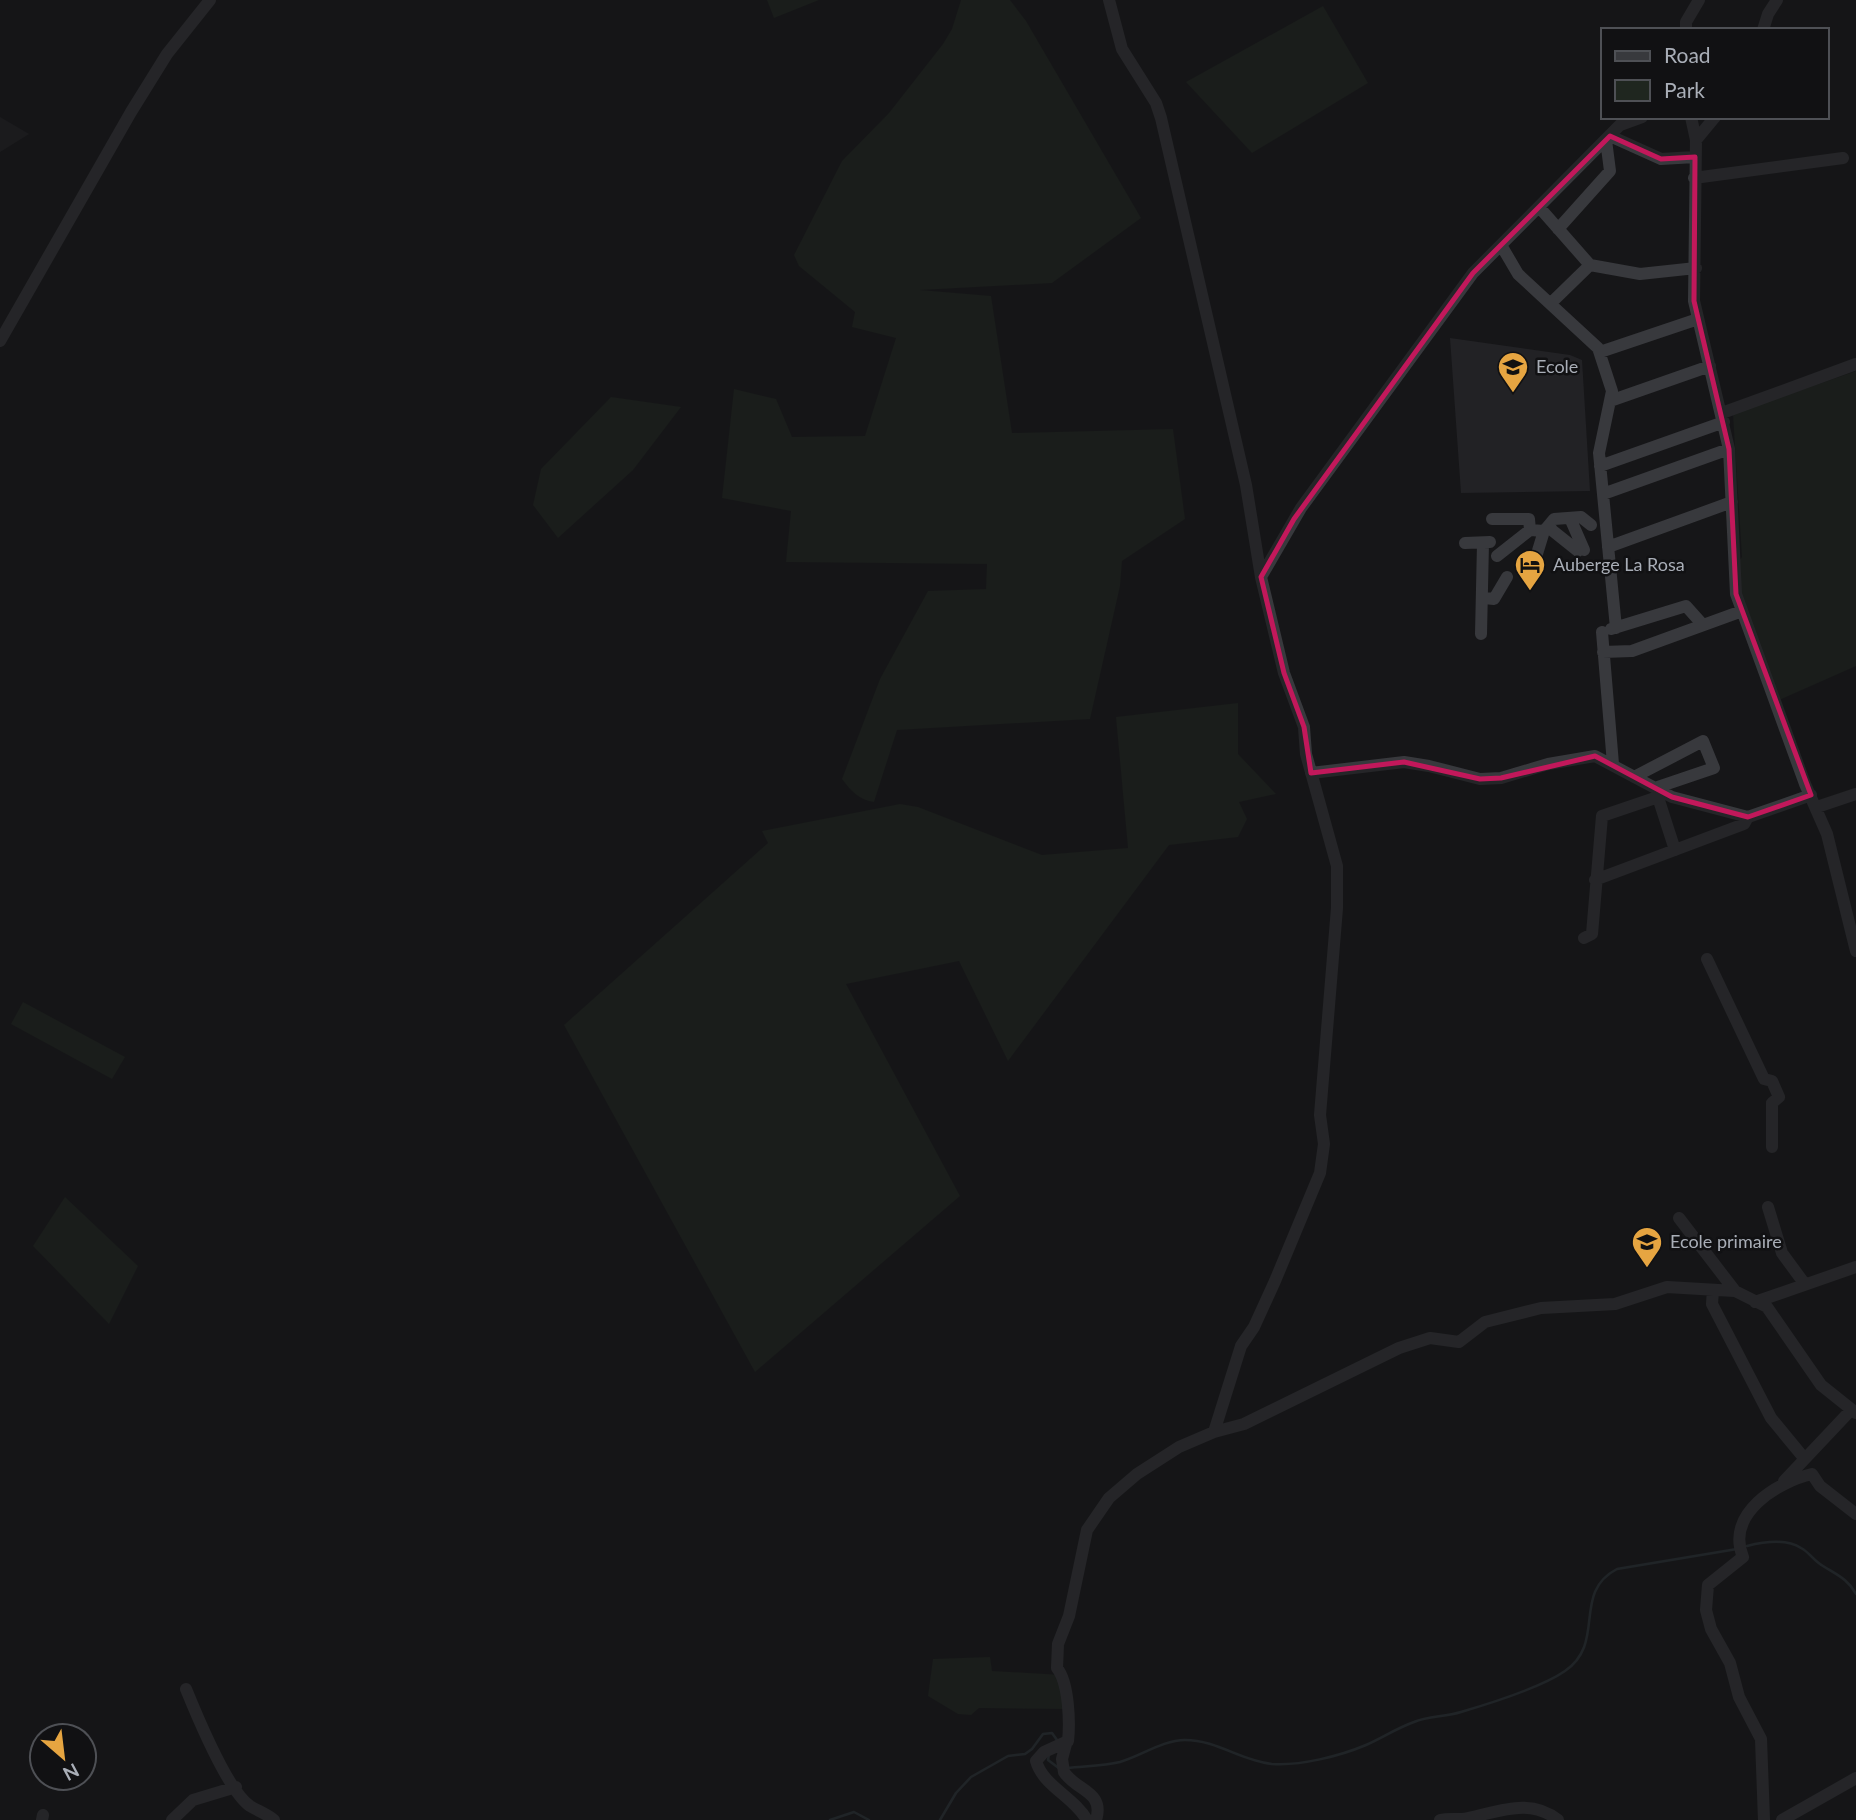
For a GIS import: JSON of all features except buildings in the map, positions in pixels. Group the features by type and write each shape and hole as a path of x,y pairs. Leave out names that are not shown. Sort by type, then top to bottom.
{"street":[{"path":"0,341 131,112 167,54 210,0"},
{"path":"1109,0 1122,49 1156,103 1161,118 1246,485 1261,577 1284,673 1304,727 1305,748 1333,849 1338,883 1320,1115 1324,1154 1320,1173 1275,1281 1241,1346 1214,1432"},
{"path":"1686,28 1686,22 1699,0"},
{"path":"1764,28 1777,0"},
{"path":"1261,577 1301,508 1472,273 1620,125 1636,119"},
{"path":"1691,119 1696,140 1694,300 1729,449 1736,594 1827,834 1856,951"},
{"path":"1696,140 1713,119"},
{"path":"1608,138 1661,159 1695,157"},
{"path":"1558,229 1610,171 1608,138"},
{"path":"1694,178 1843,158"},
{"path":"1539,207 1590,265 1640,274 1696,268"},
{"path":"1501,245 1518,274 1600,352 1612,391 1599,453 1616,628"},
{"path":"1551,303 1590,265"},
{"path":"1600,352 1698,319"},
{"path":"1600,466 1856,364"},
{"path":"1610,401 1710,366"},
{"path":"1603,494 1729,449"},
{"path":"1608,547 1732,502"},
{"path":"1528,580 1546,529 1554,519 1581,517 1591,525"},
{"path":"1497,556 1530,530 1546,529 1583,546 1570,518"},
{"path":"1492,519 1529,519 1530,530"},
{"path":"1476,544 1484,598 1481,634"},
{"path":"1484,598 1494,599 1507,577"},
{"path":"1613,764 1600,633 1686,606 1703,625"},
{"path":"1603,652 1632,651 1742,611"},
{"path":"1584,938 1592,934 1602,816 1714,768 1703,741 1634,777"},
{"path":"1311,773 1404,762 1480,779 1501,778 1548,764 1594,756 1613,764 1656,793 1748,817 1856,794"},
{"path":"1656,793 1675,850"},
{"path":"1595,880 1744,824 1748,817"},
{"path":"1707,959 1764,1079 1772,1081 1779,1097 1772,1104 1772,1147"},
{"path":"1768,1207 1782,1253 1804,1283"},
{"path":"1679,1217 1735,1291 1773,1314 1821,1385 1853,1411 1804,1458 1779,1488"},
{"path":"1755,1302 1856,1267"},
{"path":"1096,1820 1099,1810 1096,1798 1064,1772 1062,1759 1071,1718 1055,1658 1069,1616 1087,1530 1109,1498 1137,1474 1161,1457 1214,1432 1244,1424 1399,1348 1430,1338 1459,1342 1485,1322 1559,1305 1615,1304 1667,1287 1735,1291"},
{"path":"1713,1290 1712,1304 1770,1418 1804,1458"},
{"path":"1764,1820 1761,1739 1739,1697 1730,1663 1711,1629 1706,1595 1708,1585 1743,1557 1740,1542 1743,1518 1754,1505 1798,1478 1812,1474 1820,1486 1856,1514"},
{"path":"186,1689 221,1764 236,1787 249,1805 274,1820"},
{"path":"1066,1744 1039,1756 1039,1772 1072,1800 1087,1820"},
{"path":"1782,1820 1856,1778"},
{"path":"172,1820 193,1800 236,1787"},
{"path":"1440,1820 1470,1818 1515,1807 1548,1812 1558,1820"}],"highlighted area":[{"path":"1610,136 1661,159 1695,157 1694,301 1729,449 1736,594 1811,795 1748,817 1672,797 1595,756 1501,778 1480,779 1404,762 1311,773 1304,727 1284,673 1261,577 1294,519 1473,273"}],"shaded area":[{"path":"0,117 29,134 0,152"},
{"path":"1450,338 1570,355 1582,360 1590,491 1461,493"}],"green space":[{"path":"767,0 819,0 774,18"},
{"path":"961,0 1010,0 1026,21 1141,218 1052,283 920,290 991,296 1012,433 1173,429 1185,519 1122,561 1120,586 1090,719 897,730 874,802 856,794 842,779 880,679 928,591 986,589 987,564 786,562 791,511 722,498 734,389 776,399 792,437 865,436 896,338 852,327 855,312 799,266 794,255 842,161 889,113 943,44 952,29"},
{"path":"1323,6 1368,83 1252,153 1186,82"},
{"path":"1856,371 1856,666 1777,701 1736,594 1734,567 1742,557 1733,414"},
{"path":"611,397 681,407 633,470 558,538 533,505 541,469"},
{"path":"1238,703 1238,754 1276,794 1239,802 1247,819 1238,837 1169,845 1008,1061 959,961 846,984 960,1196 755,1372 564,1025 768,843 762,831 900,804 918,807 1042,855 1128,848 1116,717"},
{"path":"23,1002 125,1057 112,1079 11,1024"},
{"path":"65,1197 138,1266 109,1324 33,1246"},
{"path":"990,1657 992,1671 1062,1675 1066,1709 979,1708 971,1715 958,1714 928,1696 933,1659"}],"waterway":[{"path":"1747,1546 1774,1542 1795,1545 1846,1581 1856,1594"},
{"path":"1067,1768 1120,1762 1169,1743 1185,1740 1208,1743 1250,1759 1272,1764 1307,1762 1344,1753 1414,1722 1455,1714 1500,1700 1565,1671 1577,1659 1584,1646 1595,1591 1603,1579 1617,1569 1737,1549"},
{"path":"940,1820 956,1793 971,1777 1008,1756 1025,1754 1043,1734 1052,1733 1057,1740"},
{"path":"1049,1754 1048,1760 1060,1769"},
{"path":"830,1820 854,1812 869,1820"}],"place":[{"name":"Ecole","path":"1513,394"},
{"name":"Auberge La Rosa","path":"1530,592"},
{"name":"Ecole primaire","path":"1647,1269"}]}
